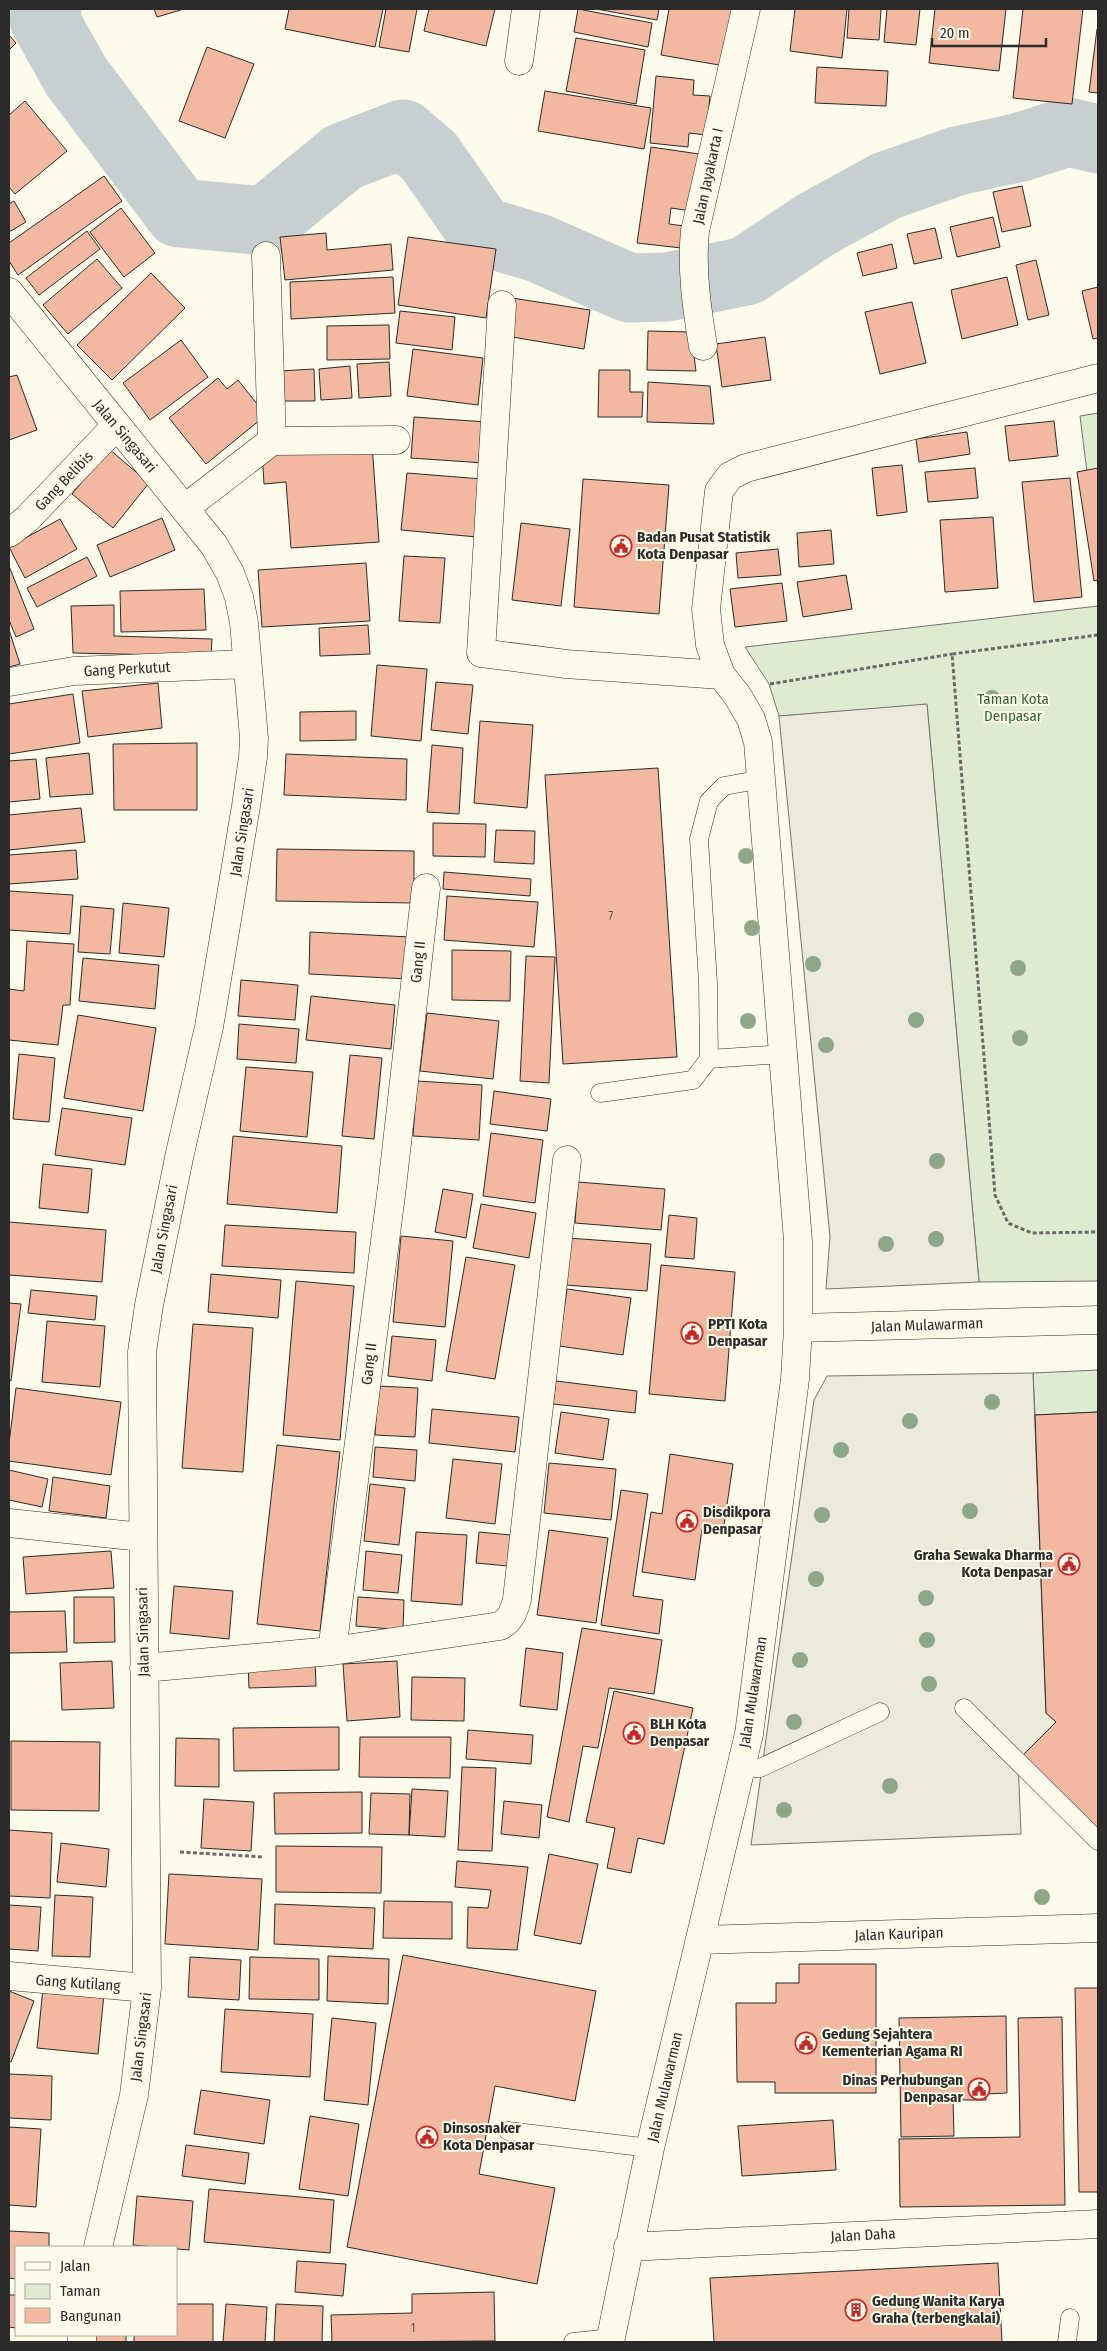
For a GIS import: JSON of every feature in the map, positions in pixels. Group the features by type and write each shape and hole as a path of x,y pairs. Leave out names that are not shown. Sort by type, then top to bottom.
{"street":[{"path":"519,61 526,9"},
{"name":"Jalan Jayakarta I","path":"704,346 697,309 694,246 704,189 746,9"},
{"path":"266,256 272,441"},
{"name":"Jalan Singasari","path":"9,292 214,545 236,589 244,623 254,757 209,1027 180,1152 149,1305 142,1352 147,1988 134,2094 98,2246"},
{"path":"502,305 481,653 729,685"},
{"path":"798,1328 798,1241 763,779 758,742 751,719 729,685 710,645 706,609 719,491 730,476 746,468 1098,378"},
{"name":"Gang Belibis","path":"9,534 27,519 116,426"},
{"path":"185,508 272,441 396,440"},
{"name":"Gang Perkutut","path":"9,682 74,671 247,664"},
{"name":"Gang II","path":"332,1651 392,1187 426,888"},
{"path":"144,1668 332,1651 500,1626 507,1622 514,1612 517,1599 567,1160"},
{"name":"Jalan Mulawarman","path":"610,2340 650,2148 749,1734 790,1432 798,1328 1098,1320"},
{"path":"9,1523 142,1537"},
{"name":"Jalan Kauripan","path":"700,1940 1098,1928"},
{"name":"Gang Kutilang","path":"9,1976 147,1988"},
{"name":"Jalan Daha","path":"628,2247 1098,2224"}],"lane":[{"path":"600,1092 693,1080 709,1059 708,983 700,839 709,802 724,786 763,779"},
{"path":"709,1059 783,1054"},
{"path":"964,1708 1098,1841"},
{"path":"740,1769 760,1768 880,1712"},
{"path":"508,2131 650,2148"},
{"path":"1067,2342 1070,2318"},
{"path":"573,2342 610,2340"}],"path":[{"path":"729,685 768,684 952,654 1098,635"},
{"path":"952,654 995,1195 1008,1223 1032,1233 1098,1232"},
{"path":"147,1850 264,1857"}],"green space":[{"path":"1098,413 1098,560 1080,416"},
{"name":"Taman Kota Denpasar","path":"1098,606 1098,1281 979,1282 927,705 779,716 769,684 745,647"},
{"path":"1098,1370 1098,1412 1035,1415 1033,1373"}],"shaded area":[{"path":"927,704 979,1282 826,1289 830,1237 779,716"},
{"path":"1033,1373 1046,1713 1056,1722 1018,1760 1021,1834 751,1845 814,1400 827,1376"}],"building":[{"path":"154,9 184,9 157,17"},
{"path":"289,9 383,9 375,47 285,29"},
{"path":"386,9 417,9 409,52 379,47"},
{"path":"429,9 495,9 486,46 424,31"},
{"path":"578,9 652,23 648,47 574,32"},
{"path":"596,9 659,9 657,20"},
{"path":"669,9 734,9 725,66 661,55"},
{"path":"795,9 847,9 842,58 790,51"},
{"path":"849,9 881,9 879,40 847,38"},
{"path":"887,9 920,9 916,45 884,42"},
{"path":"935,9 1006,9 999,71 929,63"},
{"path":"1023,9 1083,9 1072,104 1013,98"},
{"path":"1098,29 1098,93 1089,92"},
{"path":"9,35 16,43 9,50"},
{"path":"576,38 645,50 636,104 566,91"},
{"path":"207,47 254,64 225,138 179,121"},
{"path":"817,67 888,71 886,106 815,103"},
{"path":"656,76 694,80 693,95 710,96 706,135 689,133 688,147 650,143"},
{"path":"545,91 651,108 644,149 538,131"},
{"path":"25,101 67,151 15,194 9,187 9,115"},
{"path":"651,147 706,155 698,212 671,208 669,224 692,227 690,249 637,243"},
{"path":"104,176 122,201 18,275 9,261 9,243"},
{"path":"1022,186 1031,226 1002,232 993,192"},
{"path":"14,201 26,222 9,232 9,204"},
{"path":"121,208 155,253 124,277 90,232"},
{"path":"993,217 1000,247 957,257 950,227"},
{"path":"935,228 942,258 914,264 907,234"},
{"path":"87,231 100,249 39,295 26,278"},
{"path":"326,233 327,250 391,244 393,270 285,280 280,237"},
{"path":"408,237 496,249 486,318 398,305"},
{"path":"892,244 897,268 863,276 857,253"},
{"path":"97,259 122,288 68,334 43,305"},
{"path":"1036,260 1049,315 1028,320 1016,265"},
{"path":"151,273 185,308 112,380 77,345"},
{"path":"393,277 395,313 291,319 290,282"},
{"path":"1007,277 1018,325 962,339 951,290"},
{"path":"1098,287 1098,338 1093,339 1082,291"},
{"path":"512,298 590,310 584,349 506,336"},
{"path":"912,302 926,363 880,374 865,312"},
{"path":"400,311 455,317 452,350 396,343"},
{"path":"389,325 390,359 327,360 327,326"},
{"path":"648,331 691,332 696,371 647,370"},
{"path":"765,337 771,380 722,387 716,344"},
{"path":"181,340 208,377 150,420 123,383"},
{"path":"413,349 483,358 478,405 407,396"},
{"path":"389,362 391,396 359,398 357,364"},
{"path":"350,366 352,398 321,400 319,369"},
{"path":"314,369 315,401 281,401 280,371"},
{"path":"599,370 630,370 630,392 643,392 642,417 598,417"},
{"path":"17,375 37,430 9,440 9,377"},
{"path":"218,378 227,389 238,380 266,415 206,464 169,418"},
{"path":"648,382 710,386 714,424 647,422"},
{"path":"414,417 487,422 484,463 411,458"},
{"path":"1054,421 1058,456 1009,461 1005,426"},
{"path":"967,432 970,454 919,462 916,439"},
{"path":"372,444 379,542 291,548 286,482 264,484 262,452"},
{"path":"109,449 149,483 113,528 72,494"},
{"path":"902,465 907,512 877,516 872,468"},
{"path":"975,468 978,498 928,502 925,472"},
{"path":"1098,468 1098,580 1094,581 1077,472"},
{"path":"407,473 482,479 477,537 401,530"},
{"path":"1070,478 1082,597 1034,602 1022,482"},
{"name":"Badan Pusat Statistik Kota Denpasar","path":"583,479 669,485 659,614 574,607"},
{"path":"993,517 998,588 945,592 940,520"},
{"path":"162,518 175,550 110,577 97,545"},
{"path":"60,519 77,549 25,578 9,547"},
{"path":"521,523 570,529 561,606 512,600"},
{"path":"831,530 834,564 799,567 797,533"},
{"path":"778,549 781,575 738,578 736,553"},
{"path":"404,556 445,558 440,623 399,621"},
{"path":"87,557 97,576 37,607 27,588"},
{"path":"366,563 370,621 262,627 258,570"},
{"path":"9,566 34,629 16,637 9,620"},
{"path":"846,575 852,609 803,617 797,582"},
{"path":"782,583 787,621 735,627 730,589"},
{"path":"204,589 206,630 121,632 120,591"},
{"path":"114,605 114,636 212,639 211,656 73,653 71,606"},
{"path":"368,625 370,654 320,656 319,628"},
{"path":"9,630 20,664 9,667"},
{"path":"377,665 427,669 421,741 371,736"},
{"path":"436,682 473,685 468,734 431,730"},
{"path":"158,683 162,728 88,737 82,691"},
{"path":"73,694 80,743 9,754 9,704"},
{"path":"356,711 356,740 300,741 300,712"},
{"path":"480,721 533,725 527,808 474,803"},
{"path":"197,743 197,810 114,810 113,744"},
{"path":"432,745 463,748 459,814 427,812"},
{"path":"89,753 93,794 50,797 46,758"},
{"path":"286,754 407,759 406,800 284,795"},
{"path":"36,759 40,799 9,802 9,761"},
{"path":"658,768 677,1057 563,1064 545,775"},
{"path":"81,808 85,842 9,850 9,815"},
{"path":"433,823 486,824 485,857 433,856"},
{"path":"496,830 535,831 534,864 494,862"},
{"path":"277,849 414,851 414,903 276,901"},
{"path":"76,850 78,879 9,884 9,855"},
{"path":"444,872 531,879 530,896 443,889"},
{"path":"9,891 73,895 70,934 9,930"},
{"path":"447,896 538,902 534,947 444,940"},
{"path":"123,903 169,908 164,957 119,953"},
{"path":"81,906 114,909 110,954 78,952"},
{"path":"310,932 410,937 408,979 309,974"},
{"path":"27,941 74,944 70,1005 63,1005 58,1045 9,1040 9,989 24,991"},
{"path":"452,950 511,951 510,1001 452,1000"},
{"path":"526,956 555,957 549,1083 520,1081"},
{"path":"83,958 159,965 155,1009 79,1001"},
{"path":"241,980 298,985 295,1020 238,1016"},
{"path":"311,996 395,1005 391,1049 306,1040"},
{"path":"427,1013 499,1021 493,1079 420,1071"},
{"path":"78,1015 156,1028 143,1111 64,1098"},
{"path":"239,1024 299,1029 296,1063 237,1059"},
{"path":"19,1054 55,1058 49,1122 13,1119"},
{"path":"350,1055 382,1058 374,1139 342,1136"},
{"path":"246,1067 313,1072 307,1137 240,1131"},
{"path":"417,1081 482,1085 479,1140 413,1136"},
{"path":"494,1091 551,1099 547,1131 490,1124"},
{"path":"62,1108 132,1118 125,1165 55,1155"},
{"path":"491,1133 543,1140 535,1203 483,1196"},
{"path":"233,1136 342,1146 337,1213 227,1204"},
{"path":"43,1164 92,1169 88,1213 39,1208"},
{"path":"578,1182 665,1189 661,1230 575,1223"},
{"path":"443,1189 473,1194 466,1238 435,1232"},
{"path":"481,1204 536,1213 529,1258 473,1248"},
{"path":"669,1215 697,1218 694,1259 665,1257"},
{"path":"9,1222 106,1230 102,1282 9,1275"},
{"path":"225,1225 356,1232 354,1273 222,1266"},
{"path":"401,1236 453,1241 445,1327 393,1322"},
{"path":"568,1238 651,1244 647,1291 565,1285"},
{"path":"466,1257 515,1265 495,1379 446,1371"},
{"name":"PPTI Kota Denpasar","path":"661,1265 735,1272 725,1401 649,1394"},
{"path":"211,1274 281,1280 278,1318 208,1312"},
{"path":"296,1281 354,1286 340,1440 283,1435"},
{"path":"567,1289 631,1298 623,1355 559,1346"},
{"path":"31,1290 97,1296 95,1320 28,1313"},
{"path":"9,1303 21,1304 11,1381 9,1380"},
{"path":"47,1321 105,1326 100,1387 42,1382"},
{"path":"193,1324 253,1328 243,1472 182,1468"},
{"path":"392,1336 436,1340 432,1381 388,1376"},
{"path":"556,1381 637,1391 635,1413 553,1404"},
{"path":"378,1386 418,1388 415,1437 375,1435"},
{"path":"16,1388 121,1402 111,1475 9,1461 9,1443"},
{"path":"432,1409 519,1417 515,1452 429,1443"},
{"path":"561,1412 609,1419 603,1460 555,1453"},
{"name":"Graha Sewaka Dharma Kota Denpasar","path":"1098,1412 1098,1840 1018,1760 1056,1722 1046,1713 1035,1415"},
{"path":"277,1445 340,1452 320,1631 257,1624"},
{"path":"375,1447 417,1450 415,1481 373,1477"},
{"name":"Disdikpora Denpasar","path":"670,1454 733,1464 723,1532 702,1529 695,1580 642,1572 651,1512 662,1514"},
{"path":"453,1459 502,1464 495,1524 446,1518"},
{"path":"549,1463 616,1469 611,1520 544,1513"},
{"path":"9,1470 48,1479 42,1507 9,1500"},
{"path":"53,1477 110,1486 106,1518 49,1511"},
{"path":"370,1484 405,1488 399,1545 364,1541"},
{"path":"621,1490 648,1494 633,1596 663,1600 659,1634 601,1625"},
{"path":"549,1530 608,1538 596,1623 537,1615"},
{"path":"416,1532 467,1535 462,1605 411,1601"},
{"path":"479,1532 511,1535 508,1566 476,1563"},
{"path":"111,1551 114,1588 26,1594 23,1557"},
{"path":"366,1551 402,1555 398,1593 363,1590"},
{"path":"174,1586 233,1591 229,1639 170,1633"},
{"path":"74,1597 114,1597 115,1642 74,1643"},
{"path":"358,1597 404,1600 403,1630 356,1626"},
{"path":"65,1611 67,1652 9,1653 9,1612"},
{"path":"582,1628 662,1640 654,1694 609,1688 598,1748 583,1746 569,1822 547,1817"},
{"path":"526,1648 563,1653 557,1710 520,1706"},
{"path":"112,1661 114,1708 62,1710 60,1663"},
{"path":"315,1661 316,1686 249,1688 248,1662"},
{"path":"397,1661 400,1717 347,1721 343,1664"},
{"path":"412,1677 465,1678 464,1721 411,1720"},
{"path":"614,1691 693,1708 664,1844 638,1838 631,1873 607,1868 615,1828 586,1822"},
{"path":"339,1727 339,1770 234,1771 233,1728"},
{"path":"468,1730 533,1735 531,1764 466,1759"},
{"path":"360,1737 451,1737 450,1778 359,1777"},
{"path":"176,1738 219,1739 219,1787 175,1786"},
{"path":"11,1741 100,1742 99,1811 11,1810"},
{"path":"462,1767 496,1768 492,1851 458,1850"},
{"path":"412,1789 448,1791 445,1837 409,1835"},
{"path":"362,1792 362,1833 275,1834 274,1793"},
{"path":"371,1793 410,1794 409,1835 369,1834"},
{"path":"204,1799 254,1802 251,1851 201,1848"},
{"path":"504,1801 542,1805 539,1838 501,1834"},
{"path":"9,1830 52,1833 50,1898 9,1896"},
{"path":"61,1843 109,1849 106,1887 57,1882"},
{"path":"276,1846 382,1847 381,1893 276,1892"},
{"path":"549,1854 598,1864 581,1944 534,1935"},
{"path":"457,1861 528,1867 517,1950 467,1948 468,1907 488,1908 491,1890 455,1887"},
{"path":"169,1874 262,1879 258,1950 165,1944"},
{"path":"55,1895 93,1897 90,1957 52,1956"},
{"path":"384,1901 452,1902 452,1939 383,1938"},
{"path":"275,1904 375,1908 373,1949 274,1944"},
{"path":"9,1905 41,1907 38,1951 9,1949"},
{"name":"Dinsosnaker Kota Denpasar","path":"403,1955 596,1991 575,2101 495,2086 479,2174 555,2188 537,2284 347,2247"},
{"path":"328,1956 389,1959 388,2004 327,2001"},
{"path":"190,1957 241,1960 239,2000 188,1997"},
{"path":"250,1957 319,1959 319,2000 249,1999"},
{"name":"Gedung Sejahtera Kementerian Agama RI","path":"799,1964 876,1964 876,2093 775,2093 775,2082 737,2082 736,2003 776,2003 776,1983 799,1983"},
{"path":"43,1988 104,1994 98,2054 37,2048"},
{"path":"1075,1988 1098,1988 1098,2192 1079,2192"},
{"path":"9,1991 34,2001 11,2062 9,2061"},
{"path":"225,2009 313,2014 310,2077 221,2072"},
{"path":"1006,2016 1007,2093 986,2094 986,2100 953,2100 954,2136 901,2137 899,2018"},
{"path":"1062,2017 1065,2205 900,2207 899,2139 1020,2137 1018,2018"},
{"path":"332,2018 376,2023 368,2105 324,2100"},
{"path":"9,2074 52,2076 51,2120 9,2118"},
{"path":"201,2090 270,2100 264,2144 194,2134"},
{"path":"310,2116 359,2124 348,2196 299,2189"},
{"path":"833,2120 836,2170 742,2176 738,2126"},
{"path":"9,2127 41,2129 36,2207 9,2205"},
{"path":"186,2145 249,2153 245,2184 182,2176"},
{"path":"209,2189 334,2200 330,2253 204,2242"},
{"path":"137,2196 193,2201 189,2250 178,2249 178,2246 133,2245"},
{"path":"9,2231 49,2233 49,2246 15,2246 15,2279 9,2278"},
{"path":"297,2261 346,2264 343,2296 295,2292"},
{"name":"Gedung Wanita Karya Graha (terbengkalai)","path":"998,2263 1002,2342 714,2342 710,2278"},
{"path":"494,2292 495,2341 332,2342 331,2315 412,2313 412,2294"},
{"path":"9,2295 15,2295 15,2328 9,2327"},
{"path":"178,2304 213,2304 213,2342 134,2342 134,2336 178,2336"},
{"path":"226,2304 267,2307 265,2342 223,2342"},
{"path":"276,2304 323,2306 322,2342 274,2342"},
{"path":"94,2336 126,2336 126,2342 94,2342"}],"waterway":[{"path":"47,9 44,19 76,76 179,213 265,221 343,157 403,134 429,156 481,231 538,248 629,288 667,287 746,271 815,225 886,186 957,161 1017,148 1068,132 1098,139"}],"place":[{"name":"Badan Pusat Statistik Kota Denpasar","path":"621,546"},
{"name":"PPTI Kota Denpasar","path":"692,1333"},
{"name":"Disdikpora Denpasar","path":"687,1521"},
{"name":"Graha Sewaka Dharma Kota Denpasar","path":"1069,1564"},
{"name":"BLH Kota Denpasar","path":"634,1733"},
{"name":"Gedung Sejahtera Kementerian Agama RI","path":"806,2043"},
{"name":"Dinas Perhubungan Denpasar","path":"979,2089"},
{"name":"Dinsosnaker Kota Denpasar","path":"427,2137"},
{"name":"Gedung Wanita Karya Graha (terbengkalai)","path":"856,2310"}]}
